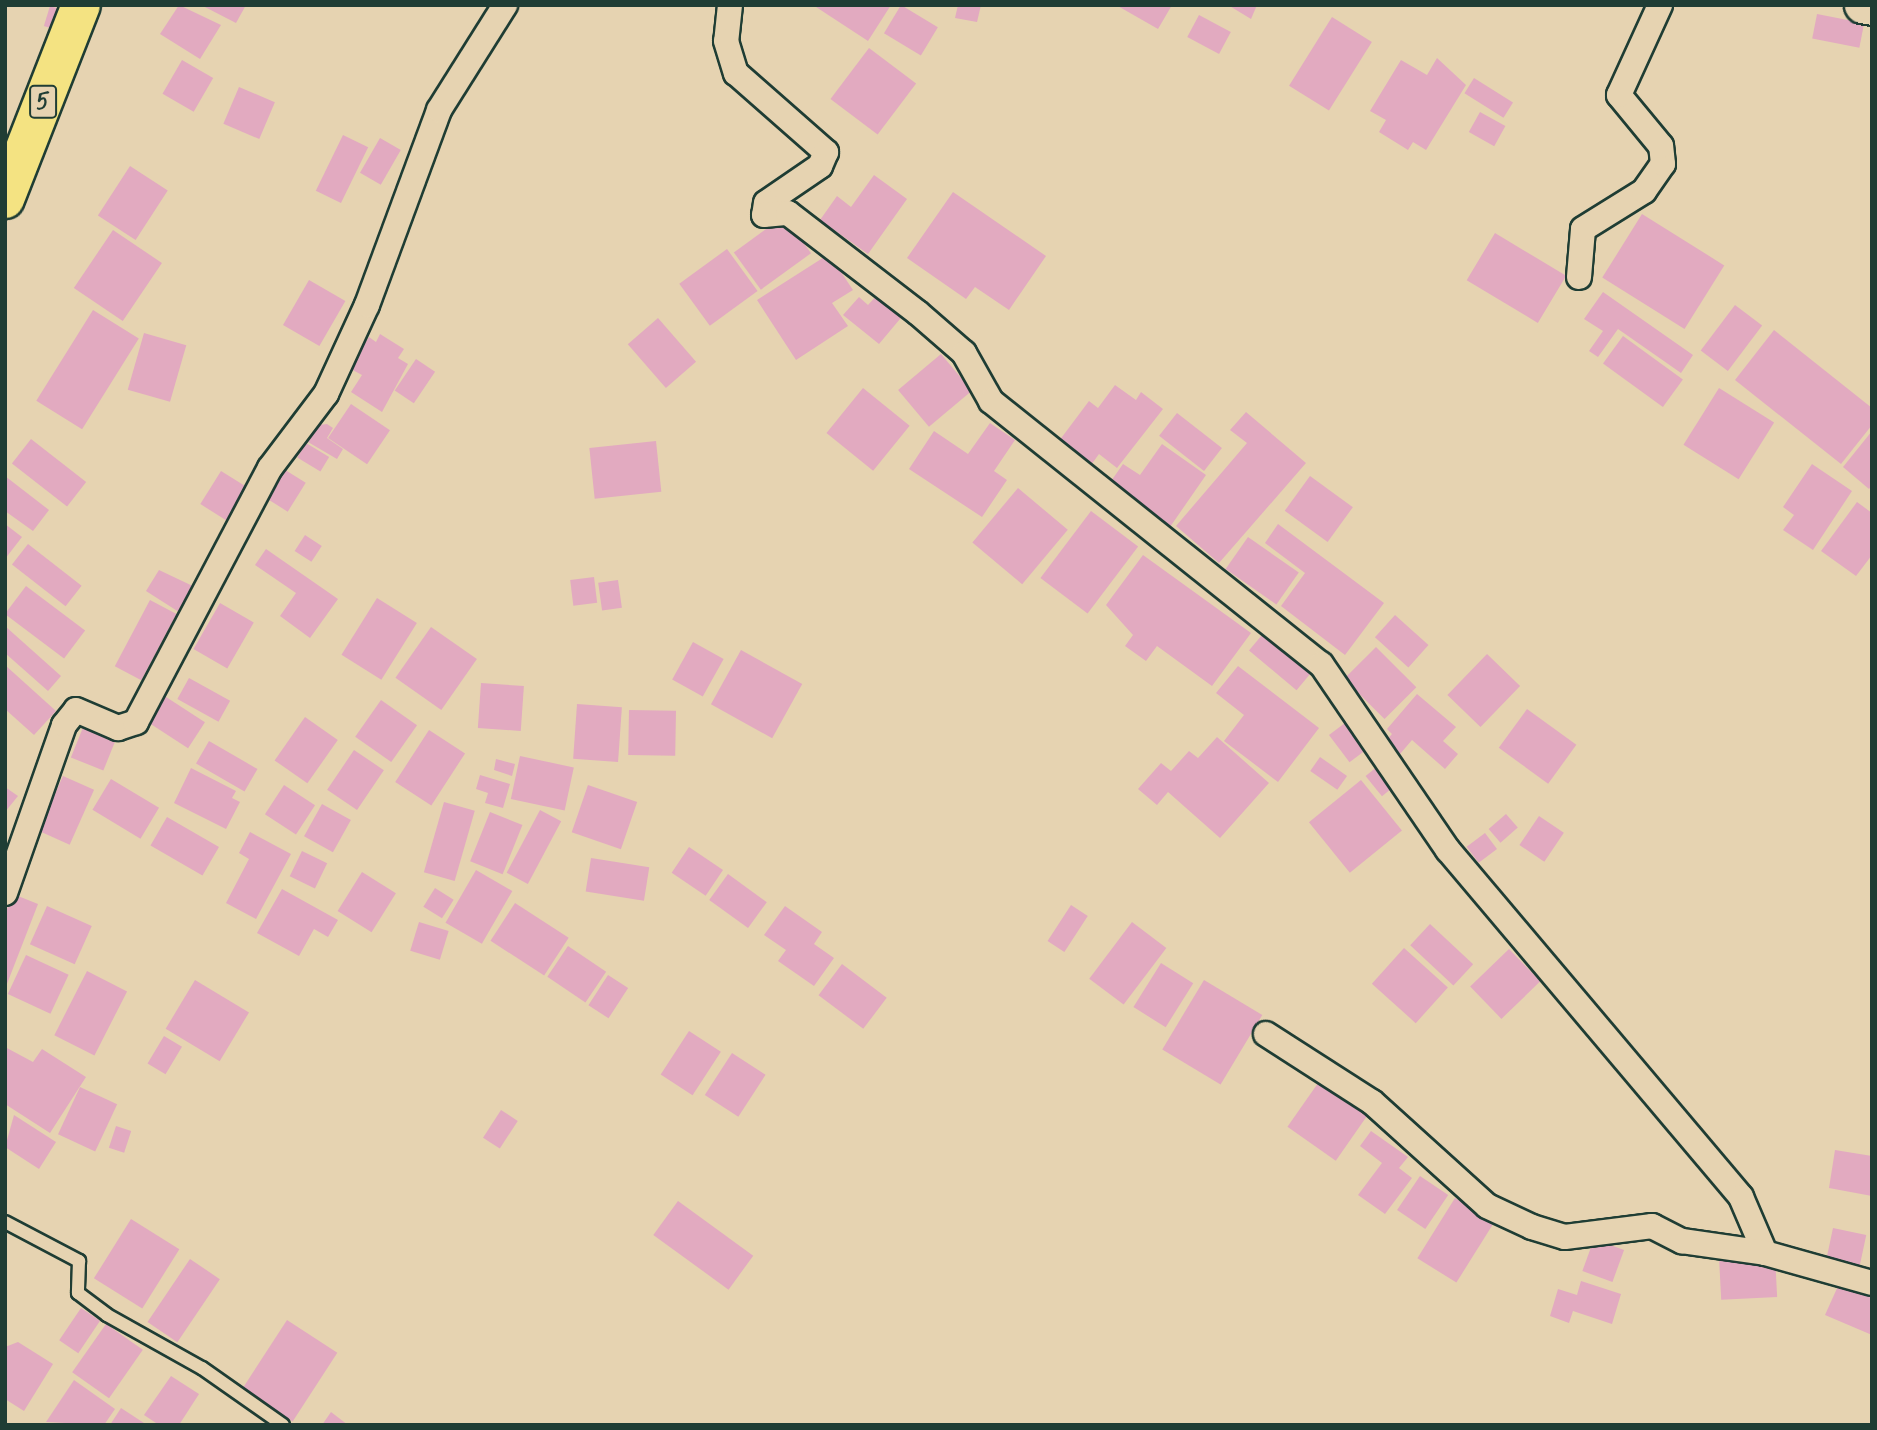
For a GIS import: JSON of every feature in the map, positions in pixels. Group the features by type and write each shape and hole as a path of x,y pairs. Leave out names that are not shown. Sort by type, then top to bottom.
{"highway":[{"name":"5","path":"5,199 81,5"}],"main road":[{"path":"1862,5 1872,6"}],"street":[{"path":"5,893 64,725 76,710 118,727 136,722 270,468 326,394 367,305 439,110 505,5"},
{"path":"730,5 726,41 736,73 826,152 820,166 766,203 764,215 788,213 918,313 964,353 991,401 1321,664 1448,850 1741,1197 1765,1253"},
{"path":"1579,277 1583,229 1644,191 1664,164 1661,146 1619,95 1660,5"},
{"path":"1266,1034 1372,1102 1487,1206 1532,1227 1564,1237 1652,1226 1682,1241 1765,1253 1872,1283"}],"lane":[{"path":"5,1222 79,1261 78,1293 107,1315 202,1368 283,1425"}],"building":[{"path":"179,5 221,25 200,59 160,34"},
{"path":"201,5 246,5 236,23"},
{"path":"813,5 891,5 868,41"},
{"path":"901,5 938,27 921,55 884,33"},
{"path":"958,5 981,5 977,22 955,18"},
{"path":"1116,5 1172,5 1158,29"},
{"path":"1228,5 1257,5 1251,19"},
{"path":"50,6 70,12 64,32 44,26"},
{"path":"1817,14 1864,23 1859,48 1812,39"},
{"path":"1199,15 1231,32 1219,54 1187,37"},
{"path":"1332,17 1372,42 1329,111 1289,86"},
{"path":"869,48 916,84 878,135 830,99"},
{"path":"1437,58 1466,85 1426,150 1413,142 1408,150 1379,132 1386,120 1370,111 1401,60 1427,75"},
{"path":"182,60 213,78 194,112 162,94"},
{"path":"1474,78 1513,102 1503,118 1464,93"},
{"path":"239,87 275,102 259,139 223,124"},
{"path":"1480,112 1505,126 1494,146 1469,132"},
{"path":"343,135 368,147 341,203 316,191"},
{"path":"380,138 401,150 381,185 360,173"},
{"path":"130,166 168,191 136,240 98,215"},
{"path":"874,175 907,199 868,254 820,220 837,196 851,207"},
{"path":"953,192 1046,256 1009,310 975,287 966,299 907,258"},
{"path":"1642,214 1724,265 1685,329 1602,278"},
{"path":"784,216 811,253 761,290 734,252"},
{"path":"113,230 162,263 123,321 74,288"},
{"path":"1495,233 1566,276 1538,323 1467,280"},
{"path":"727,249 758,291 710,326 679,284"},
{"path":"829,254 853,290 832,303 848,326 796,360 757,300"},
{"path":"309,280 345,301 319,346 283,325"},
{"path":"1603,292 1693,355 1681,373 1618,329 1598,357 1589,351 1603,331 1584,319"},
{"path":"879,293 905,313 879,344 843,315 859,297 868,305"},
{"path":"1735,305 1762,325 1728,371 1701,351"},
{"path":"93,310 139,339 82,429 36,401"},
{"path":"658,318 696,362 666,388 628,344"},
{"path":"1774,330 1872,408 1872,425 1841,464 1735,380"},
{"path":"144,333 186,345 170,402 128,390"},
{"path":"380,334 404,349 398,358 408,364 382,412 351,392 362,375 349,368 369,337 376,342"},
{"path":"1623,336 1683,379 1663,407 1603,364"},
{"path":"941,354 972,391 929,427 898,390"},
{"path":"416,359 435,372 414,403 395,391"},
{"path":"1115,385 1136,400 1141,392 1163,409 1117,468 1099,454 1091,465 1059,441 1089,401 1098,408"},
{"path":"863,388 910,426 873,471 826,433"},
{"path":"1719,388 1774,422 1739,479 1683,445"},
{"path":"351,404 390,430 367,464 328,438"},
{"path":"1246,412 1306,463 1219,563 1176,526 1247,443 1230,430"},
{"path":"1177,413 1222,448 1204,471 1159,436"},
{"path":"990,423 1015,440 994,471 1007,480 982,517 909,469 934,431 968,454"},
{"path":"327,424 333,428 327,438 343,449 337,459 308,442 319,425"},
{"path":"1872,431 1872,485 1869,489 1843,467"},
{"path":"31,439 86,482 67,507 12,463"},
{"path":"656,441 661,492 595,499 589,448"},
{"path":"306,443 329,457 320,471 297,458"},
{"path":"1162,444 1206,475 1170,527 1109,484 1123,464 1140,475"},
{"path":"1812,464 1852,491 1813,550 1783,530 1794,515 1783,507"},
{"path":"282,468 306,483 288,512 264,497"},
{"path":"221,471 252,490 231,523 200,504"},
{"path":"5,476 49,510 33,531 5,511"},
{"path":"1310,476 1353,507 1328,542 1285,511"},
{"path":"1018,488 1068,530 1022,584 972,542"},
{"path":"1857,502 1872,513 1872,555 1856,576 1821,551"},
{"path":"1091,511 1138,547 1088,614 1040,578"},
{"path":"5,524 22,537 5,559"},
{"path":"1278,524 1384,603 1345,655 1281,606 1305,573 1265,543"},
{"path":"305,535 322,546 311,562 295,551"},
{"path":"1248,537 1299,573 1276,605 1226,569"},
{"path":"28,544 82,586 66,606 12,564"},
{"path":"266,549 338,599 310,638 280,616 296,593 255,565"},
{"path":"1143,555 1251,633 1212,686 1157,646 1146,661 1125,646 1133,635 1106,605"},
{"path":"159,570 199,589 182,614 146,591"},
{"path":"594,577 597,603 573,606 570,580"},
{"path":"618,580 622,608 602,611 598,583"},
{"path":"26,586 85,631 64,658 5,614"},
{"path":"377,598 417,623 381,680 341,655"},
{"path":"150,600 176,614 141,680 115,666"},
{"path":"220,603 254,622 227,668 194,649"},
{"path":"1395,615 1428,645 1408,667 1375,637"},
{"path":"5,626 61,676 48,691 5,653"},
{"path":"431,627 477,659 441,710 395,678"},
{"path":"1267,629 1314,669 1296,690 1249,650"},
{"path":"693,642 724,659 703,697 672,680"},
{"path":"1376,647 1416,687 1384,719 1344,679"},
{"path":"741,650 802,684 772,738 711,704"},
{"path":"1487,654 1520,686 1480,727 1447,695"},
{"path":"5,665 56,711 34,735 5,709"},
{"path":"1238,666 1319,728 1278,782 1224,741 1244,715 1216,693"},
{"path":"189,678 230,701 218,722 177,699"},
{"path":"481,683 524,686 521,731 478,728"},
{"path":"1417,694 1456,727 1443,741 1458,754 1445,769 1412,740 1400,754 1386,741 1392,734 1387,729"},
{"path":"163,695 205,722 188,748 146,721"},
{"path":"381,700 417,725 391,762 355,737"},
{"path":"577,704 622,707 618,762 573,759"},
{"path":"1527,709 1576,745 1548,784 1499,748"},
{"path":"629,710 676,711 675,756 628,755"},
{"path":"305,717 338,740 307,783 275,760"},
{"path":"1345,723 1365,750 1349,762 1329,735"},
{"path":"84,725 116,738 103,771 71,757"},
{"path":"429,730 465,753 431,805 395,782"},
{"path":"1217,737 1269,783 1220,838 1168,792 1157,805 1138,789 1161,763 1171,771 1189,751 1198,758"},
{"path":"209,741 257,769 244,792 196,764"},
{"path":"354,750 384,770 357,810 327,790"},
{"path":"520,756 574,767 565,810 511,799"},
{"path":"1320,757 1347,776 1337,790 1310,771"},
{"path":"496,759 515,764 512,776 494,770"},
{"path":"1378,766 1394,786 1382,796 1366,776"},
{"path":"191,768 236,791 232,798 240,802 226,829 174,803"},
{"path":"480,775 510,784 503,808 485,803 488,793 476,789"},
{"path":"63,776 94,790 70,845 39,831"},
{"path":"111,779 159,808 140,839 92,810"},
{"path":"1361,780 1402,831 1350,873 1309,822"},
{"path":"284,785 315,805 296,835 265,814"},
{"path":"588,785 637,802 621,849 572,832"},
{"path":"5,787 18,796 5,812"},
{"path":"444,802 475,811 455,881 424,872"},
{"path":"322,804 351,820 333,852 304,836"},
{"path":"540,810 561,821 528,884 507,873"},
{"path":"490,812 522,825 503,874 470,861"},
{"path":"1506,814 1518,828 1500,843 1489,829"},
{"path":"1539,816 1564,833 1544,862 1519,845"},
{"path":"167,817 219,847 202,876 150,846"},
{"path":"250,832 291,854 256,919 226,903 249,859 239,853"},
{"path":"1485,833 1497,849 1479,863 1467,847"},
{"path":"689,847 723,870 706,896 672,873"},
{"path":"302,851 327,863 315,888 290,876"},
{"path":"591,858 649,867 644,901 586,892"},
{"path":"476,870 512,891 482,944 446,923"},
{"path":"362,872 396,893 372,932 338,911"},
{"path":"728,874 767,902 748,928 709,900"},
{"path":"435,888 454,900 442,918 423,907"},
{"path":"282,889 338,920 328,937 314,929 299,956 257,933"},
{"path":"13,894 38,904 5,989 5,914"},
{"path":"515,903 569,938 544,976 490,941"},
{"path":"1071,905 1088,916 1064,952 1048,941"},
{"path":"47,906 92,926 75,964 30,944"},
{"path":"785,906 822,932 814,944 834,958 814,986 778,961 786,950 764,935"},
{"path":"419,922 449,931 440,960 410,951"},
{"path":"1132,922 1166,948 1124,1005 1089,979"},
{"path":"1430,924 1473,964 1453,985 1410,945"},
{"path":"568,946 606,972 585,1002 547,977"},
{"path":"1404,948 1448,987 1416,1023 1372,984"},
{"path":"1509,949 1540,981 1501,1019 1470,987"},
{"path":"26,955 69,975 50,1014 8,994"},
{"path":"1161,963 1193,983 1166,1027 1133,1007"},
{"path":"842,964 887,998 863,1029 819,995"},
{"path":"87,971 127,991 94,1056 54,1035"},
{"path":"608,975 628,988 609,1018 588,1005"},
{"path":"195,980 249,1012 220,1061 166,1029"},
{"path":"1204,980 1262,1015 1221,1084 1162,1049"},
{"path":"689,1031 721,1052 693,1095 661,1075"},
{"path":"164,1036 182,1047 166,1074 148,1063"},
{"path":"5,1047 33,1062 42,1049 86,1077 50,1133 5,1104"},
{"path":"732,1053 766,1075 738,1117 705,1095"},
{"path":"1323,1076 1371,1110 1336,1161 1287,1127"},
{"path":"80,1087 117,1104 95,1151 58,1134"},
{"path":"501,1110 518,1121 500,1149 483,1138"},
{"path":"14,1115 56,1142 39,1169 5,1147"},
{"path":"116,1126 131,1131 124,1153 109,1148"},
{"path":"1371,1131 1408,1157 1399,1168 1412,1178 1385,1214 1358,1195 1382,1163 1360,1146"},
{"path":"1835,1150 1872,1156 1872,1196 1829,1188"},
{"path":"1420,1176 1448,1195 1425,1229 1397,1210"},
{"path":"1455,1198 1494,1222 1456,1283 1417,1258"},
{"path":"678,1201 753,1256 729,1290 653,1235"},
{"path":"131,1219 179,1249 142,1309 94,1278"},
{"path":"1833,1228 1866,1235 1859,1269 1826,1262"},
{"path":"1594,1239 1624,1250 1612,1282 1582,1271"},
{"path":"1775,1256 1777,1297 1721,1300 1719,1259"},
{"path":"190,1259 220,1279 177,1342 148,1322"},
{"path":"1843,1275 1872,1288 1872,1335 1825,1315"},
{"path":"1581,1281 1621,1294 1612,1324 1573,1311 1569,1323 1550,1316 1558,1289 1577,1295"},
{"path":"81,1308 100,1321 78,1353 59,1340"},
{"path":"287,1320 337,1353 293,1421 242,1389"},
{"path":"106,1324 143,1350 109,1398 72,1372"},
{"path":"18,1342 53,1364 24,1411 5,1399 5,1347"},
{"path":"171,1376 199,1394 179,1425 159,1425 144,1415"},
{"path":"74,1380 115,1409 104,1425 46,1422"},
{"path":"121,1408 144,1423 143,1425 110,1425"},
{"path":"331,1412 348,1425 322,1425"}]}
